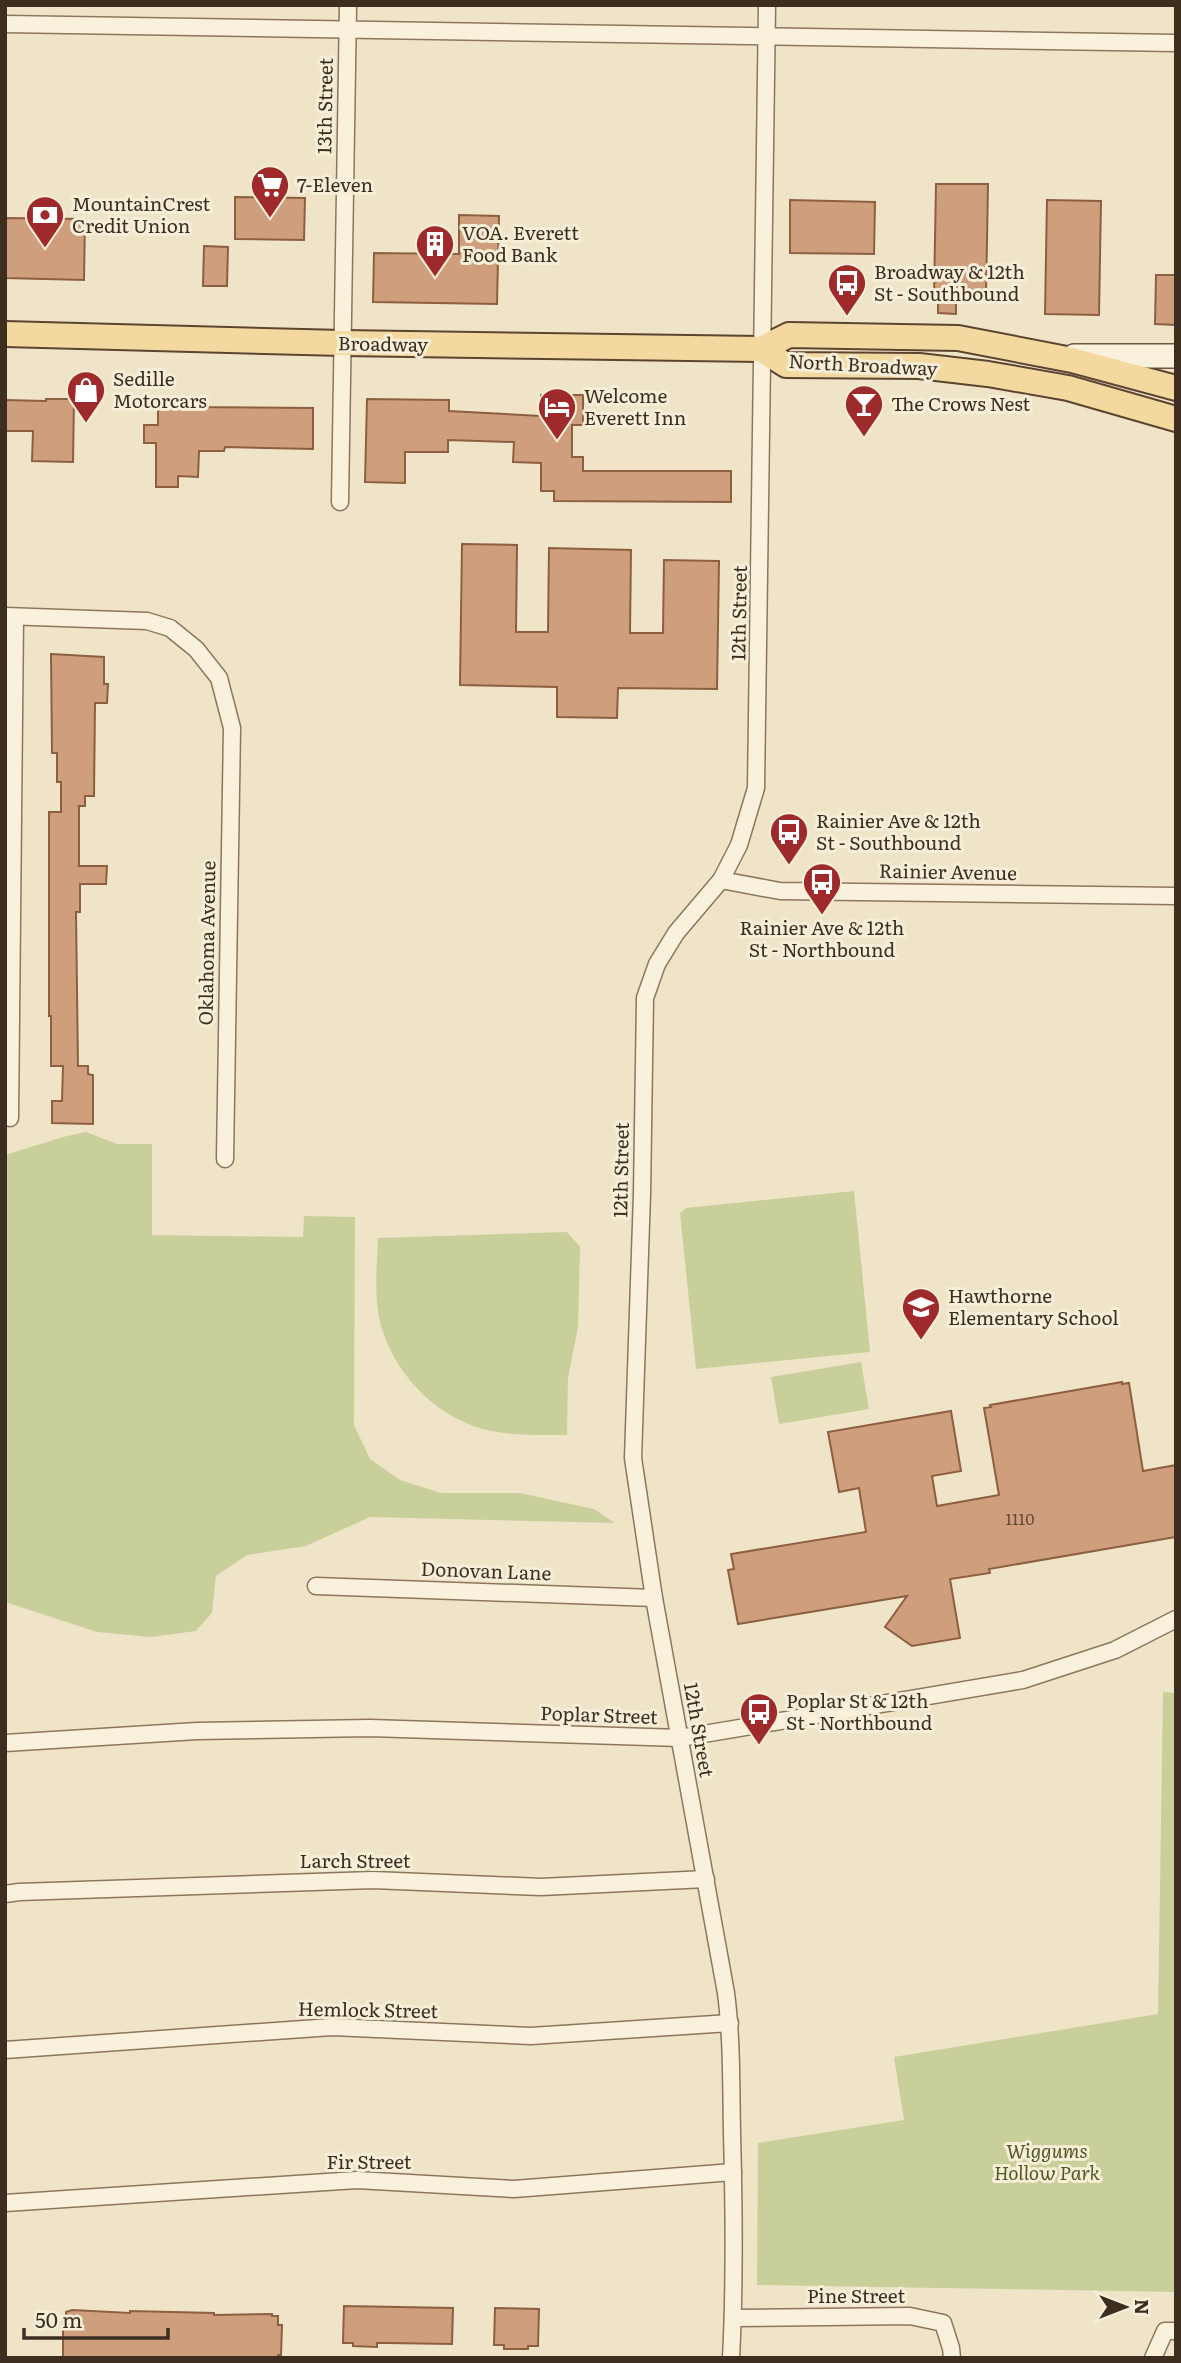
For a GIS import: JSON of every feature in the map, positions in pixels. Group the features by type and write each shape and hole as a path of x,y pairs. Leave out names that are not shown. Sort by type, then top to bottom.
{"main road":[{"name":"Broadway","path":"5,334 342,343 761,349"},
{"name":"North Broadway","path":"761,349 789,335 958,338 1055,356 1128,373 1176,388"},
{"name":"North Broadway","path":"761,349 786,365 919,366 988,373 1068,388 1176,419"}],"street":[{"name":"13th Street","path":"340,502 348,5"},
{"name":"12th Street","path":"731,2358 733,2172 730,2022 654,1598 633,1458 642,1194 645,998 657,964 670,943 720,880 739,845 756,788 768,5"},
{"path":"5,24 1176,43"},
{"path":"1055,356 1176,356"},
{"path":"9,1118 10,616"},
{"name":"Oklahoma Avenue","path":"10,616 147,621 170,628 196,649 219,678 232,728 225,1159"},
{"name":"Rainier Avenue","path":"720,880 780,891 1176,896"},
{"name":"Donovan Lane","path":"316,1586 654,1598"},
{"name":"Poplar Street","path":"5,1743 197,1731 370,1728 680,1738 1023,1679 1115,1650 1176,1619"},
{"name":"Larch Street","path":"5,1894 373,1880 541,1887 706,1879"},
{"name":"Hemlock Street","path":"5,2050 332,2027 531,2036 730,2022"},
{"name":"Fir Street","path":"5,2203 357,2180 514,2189 733,2172"},
{"name":"Pine Street","path":"733,2318 910,2316 943,2323 952,2358"},
{"path":"1153,2358 1170,2331"}],"green space":[{"path":"86,1132 117,1144 152,1144 152,1235 303,1237 304,1216 355,1217 354,1425 370,1459 400,1480 441,1493 520,1493 594,1509 615,1523 370,1517 306,1546 247,1555 216,1576 212,1613 196,1631 151,1637 97,1632 5,1602 5,1155"},
{"path":"854,1191 870,1352 696,1369 680,1213 686,1208"},
{"path":"567,1232 580,1247 578,1327 568,1378 567,1435 519,1434 473,1426 455,1418 423,1395 398,1364 382,1329 377,1295 378,1238"},
{"path":"861,1362 869,1409 779,1424 771,1377"},
{"name":"Wiggums Hollow Park","path":"1163,1692 1176,1693 1176,2292 757,2285 758,2143 904,2120 894,2057 1158,2014"}],"building":[{"path":"936,184 988,184 986,297 956,296 956,314 938,313 938,296 934,296"},
{"name":"7-Eleven","path":"235,197 305,198 304,240 235,239"},
{"path":"790,200 875,202 874,254 790,253"},
{"path":"1047,200 1101,201 1099,315 1045,314"},
{"name":"VOA. Everett Food Bank","path":"459,215 499,216 497,304 373,302 374,253 459,254"},
{"name":"MountainCrest Credit Union","path":"5,218 85,219 84,280 5,278"},
{"path":"204,246 228,247 227,286 203,286"},
{"path":"1156,275 1176,275 1176,325 1155,324"},
{"path":"541,395 583,395 583,425 572,425 572,457 583,457 583,471 731,471 731,502 554,501 554,491 541,491 541,463 513,462 514,442 448,440 448,452 405,452 405,483 365,482 367,399 449,400 449,411 541,416"},
{"path":"74,399 73,462 32,461 33,431 5,431 5,400"},
{"path":"158,403 183,403 183,407 313,408 313,449 225,447 224,451 199,451 198,477 178,476 178,487 156,487 156,443 144,443 144,425 158,425"},
{"path":"462,544 517,545 516,632 548,632 549,548 631,550 630,633 663,633 664,560 719,561 717,689 618,688 617,718 557,717 557,687 460,685"},
{"path":"51,654 104,657 104,684 108,684 107,703 95,703 94,796 85,796 85,806 79,806 79,866 107,866 106,884 80,884 80,912 76,912 78,1066 88,1066 88,1074 93,1075 93,1124 52,1123 52,1101 62,1101 63,1066 51,1066 49,1016 49,812 61,812 57,753 52,753"},
{"name":"Hawthorne Elementary School","path":"1122,1382 1129,1383 1143,1471 1176,1465 1176,1537 989,1569 990,1573 950,1579 960,1638 912,1646 885,1627 907,1596 738,1624 728,1570 734,1569 731,1554 866,1532 859,1488 839,1492 828,1432 951,1411 961,1471 932,1476 937,1506 999,1495 984,1408"},
{"path":"344,2306 453,2308 452,2344 377,2343 377,2347 343,2343"},
{"path":"495,2308 539,2309 538,2346 528,2346 528,2349 504,2349 504,2345 494,2345"},
{"path":"72,2310 214,2315 272,2314 278,2316 278,2325 282,2325 281,2355 278,2355 278,2358 63,2358 63,2322 66,2322 66,2312"}],"place":[{"name":"7-Eleven","path":"270,219"},
{"name":"MountainCrest Credit Union","path":"45,249"},
{"name":"VOA. Everett Food Bank","path":"435,278"},
{"name":"Broadway & 12th St - Southbound","path":"847,317"},
{"name":"Sedille Motorcars","path":"86,424"},
{"name":"The Crows Nest","path":"864,438"},
{"name":"Welcome Everett Inn","path":"557,441"},
{"name":"Rainier Ave & 12th St - Southbound","path":"789,866"},
{"name":"Rainier Ave & 12th St - Northbound","path":"822,916"},
{"name":"Hawthorne Elementary School","path":"921,1341"},
{"name":"Poplar St & 12th St - Northbound","path":"759,1746"}]}
